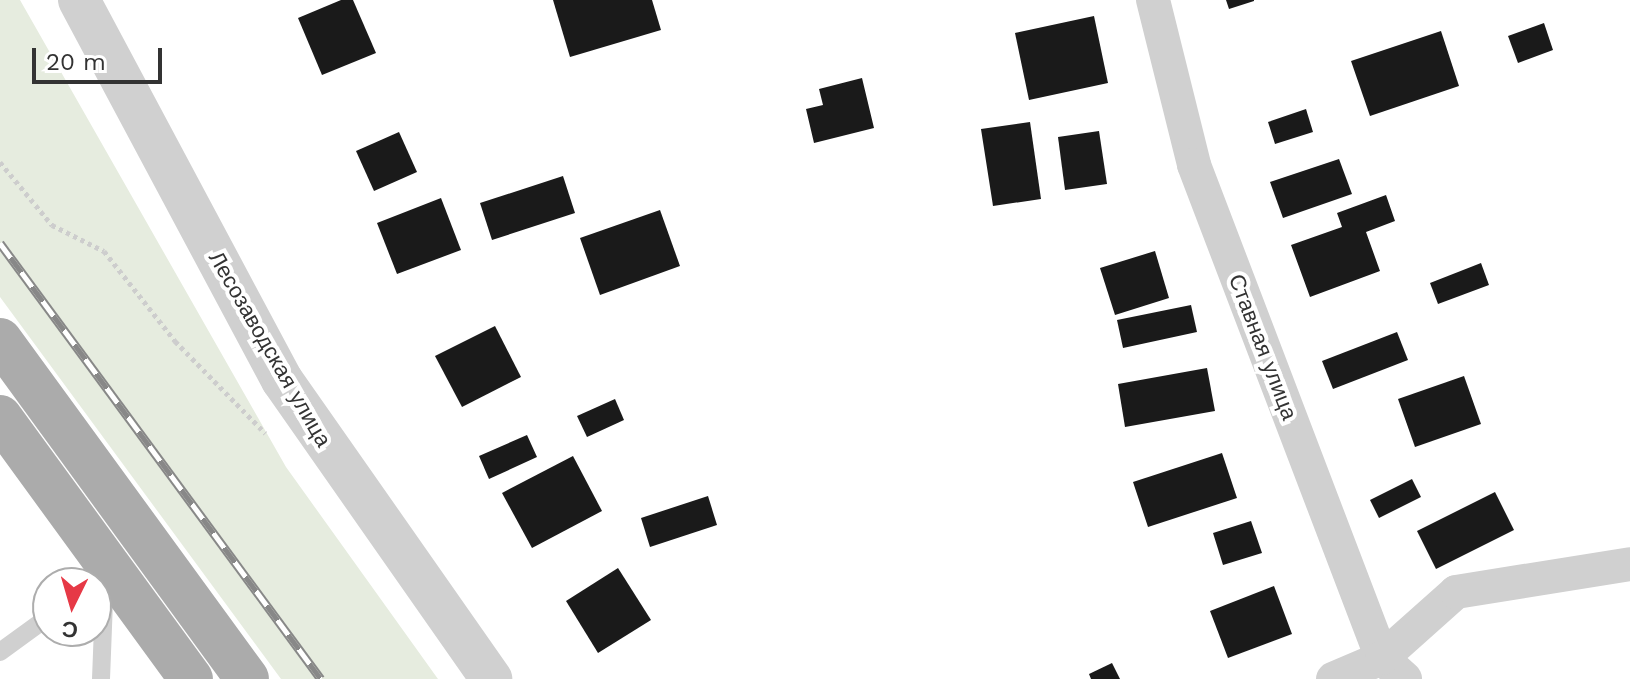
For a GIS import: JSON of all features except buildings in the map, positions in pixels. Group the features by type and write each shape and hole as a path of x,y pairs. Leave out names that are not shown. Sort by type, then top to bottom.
{"main road":[{"path":"0,340 247,679"},
{"path":"0,417 98,567"},
{"path":"112,585 191,679"}],"street":[{"name":"Лесозаводская улица","path":"79,0 282,380 333,459 491,679"},
{"name":"Ставная улица","path":"1153,0 1194,165 1394,668"},
{"path":"1333,679 1394,668 1456,592 1630,564"}],"lane":[{"path":"112,570 150,543"},
{"path":"0,652 32,629"},
{"path":"101,679 102,647"}],"path":[{"path":"0,162 52,225 104,251 254,429 333,459"}],"shaded area":[{"path":"0,0 20,0 286,467 438,679 281,679 0,297"}],"railway":[{"path":"0,243 321,679"}]}
